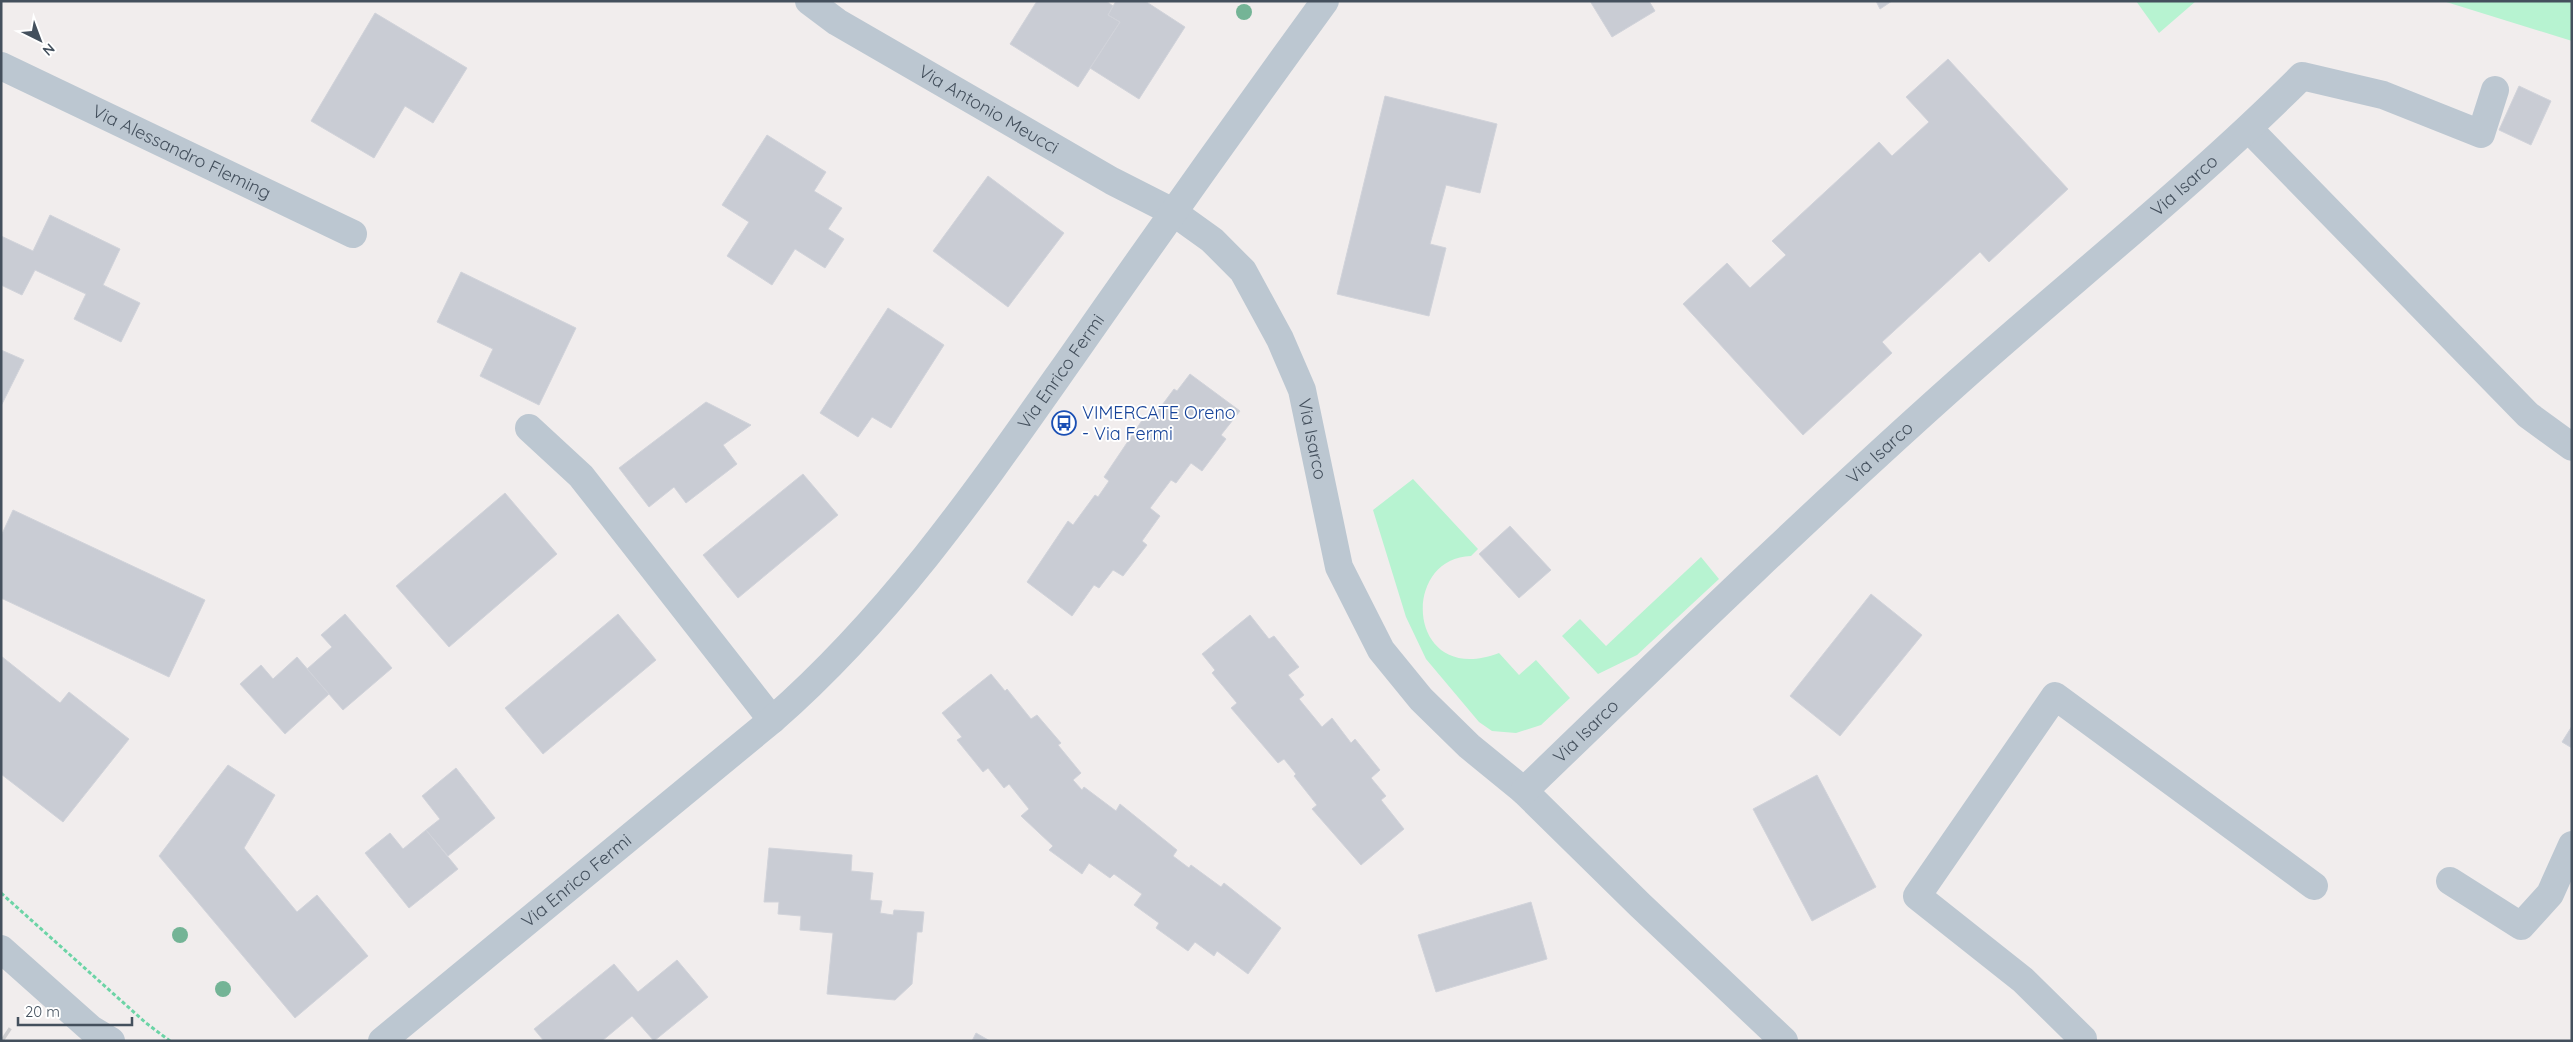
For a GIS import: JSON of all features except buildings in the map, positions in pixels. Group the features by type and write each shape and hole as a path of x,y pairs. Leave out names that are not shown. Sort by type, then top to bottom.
{"street":[{"name":"Via Antonio Meucci","path":"809,1 837,22 1112,181 1173,212"},
{"name":"Via Enrico Fermi","path":"382,1041 772,720 819,679 865,631 944,535 1325,1"},
{"name":"Via Alessandro Fleming","path":"4,75 353,234"},
{"name":"Via Isarco","path":"1524,791 1839,488 2053,297 2249,129 2302,76 2383,95 2482,134 2495,90"},
{"path":"2249,129 2528,415 2572,447"},
{"name":"Via Isarco","path":"1173,212 1212,240 1243,271 1280,339 1302,390 1339,567 1381,650 1421,699 1469,746 1524,791 1640,905 1784,1041"},
{"path":"528,428 581,476 772,720"},
{"path":"2082,1040 2023,980 1917,896 2055,696 2314,886"},
{"path":"2450,881 2521,926 2550,894 2572,845"},
{"path":"1,949 100,1037"}],"path":[{"path":"1,893 146,1023 170,1041"}],"green space":[{"path":"2136,1 2196,1 2159,33"},
{"path":"2443,1 2572,1 2572,41"},
{"path":"1413,479 1478,549 1471,556 1448,562 1432,577 1424,597 1424,618 1431,638 1446,653 1468,659 1499,653 1519,675 1536,660 1570,698 1541,725 1516,733 1492,731 1479,722 1426,659 1406,617 1373,510"},
{"path":"1701,557 1719,579 1637,655 1598,674 1562,636 1580,619 1606,646"}],"place":[{"name":"VIMERCATE Oreno - Via Fermi","path":"1064,423"}]}
